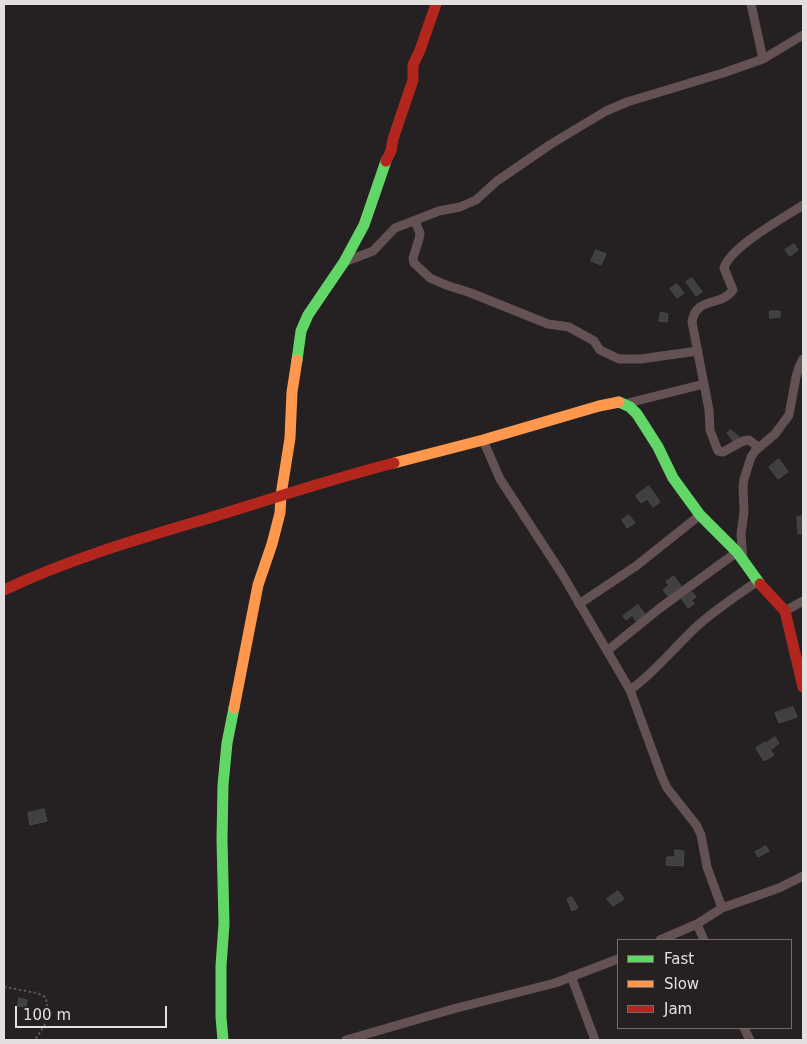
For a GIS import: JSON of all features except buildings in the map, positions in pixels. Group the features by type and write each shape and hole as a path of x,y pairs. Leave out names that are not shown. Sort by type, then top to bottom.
{"street":[{"path":"223,1040 221,974 224,924 222,839 223,785 227,743 258,585 280,513 301,331 308,316 344,262 364,225 413,80 413,65 436,4"},
{"path":"752,4 763,59"},
{"path":"344,262 374,251 395,228 476,200 497,181 551,144 606,111 627,102 763,59 802,39"},
{"path":"758,447 753,442 746,440 723,452 718,450 710,430 709,410 692,322 693,313 700,306 721,299 733,290 724,268 726,262 741,247 803,205"},
{"path":"415,220 420,233 420,239 413,258 414,263 430,278 446,286 471,293 548,324 569,327 594,341 600,350 619,359 640,359 698,351"},
{"path":"740,556 744,502 743,486 751,456 758,447 775,434 789,415 798,367 803,359"},
{"path":"624,404 704,384"},
{"path":"4,590 33,576 86,556 281,495 354,473 483,440 599,406 620,402 630,407 644,424 673,478 700,515 740,556 758,581 785,611 803,687"},
{"path":"483,440 500,479 562,574 630,690 667,788 697,826 701,835 707,867 722,908"},
{"path":"579,604 636,566 700,515"},
{"path":"607,651 660,608 740,556"},
{"path":"630,690 656,669 711,614 758,581"},
{"path":"785,611 803,602"},
{"path":"662,939 697,924 722,908 780,888 803,876"},
{"path":"697,924 704,939"},
{"path":"346,1040 452,1009 555,982 617,959"},
{"path":"571,976 595,1040"}],"path":[{"path":"4,988 37,993 45,997 47,1003 46,1023 35,1040"}],"traffic: fast":[{"path":"297,360 301,331 308,315 344,262 364,225 386,161"},
{"path":"619,402 630,407 637,414 658,447 673,478 700,515 737,552 760,584"},
{"path":"223,1040 221,1017 221,966 224,924 223,785 227,743 234,708"}],"traffic: slow":[{"path":"234,708 258,585 280,513 290,438 292,392 297,360"},
{"path":"394,463 619,402"}],"traffic: jam":[{"path":"386,161 391,151 393,139 413,80 413,65 436,4"},
{"path":"4,590 56,567 110,548 328,481 394,463"},
{"path":"760,584 785,611 803,687"}]}
